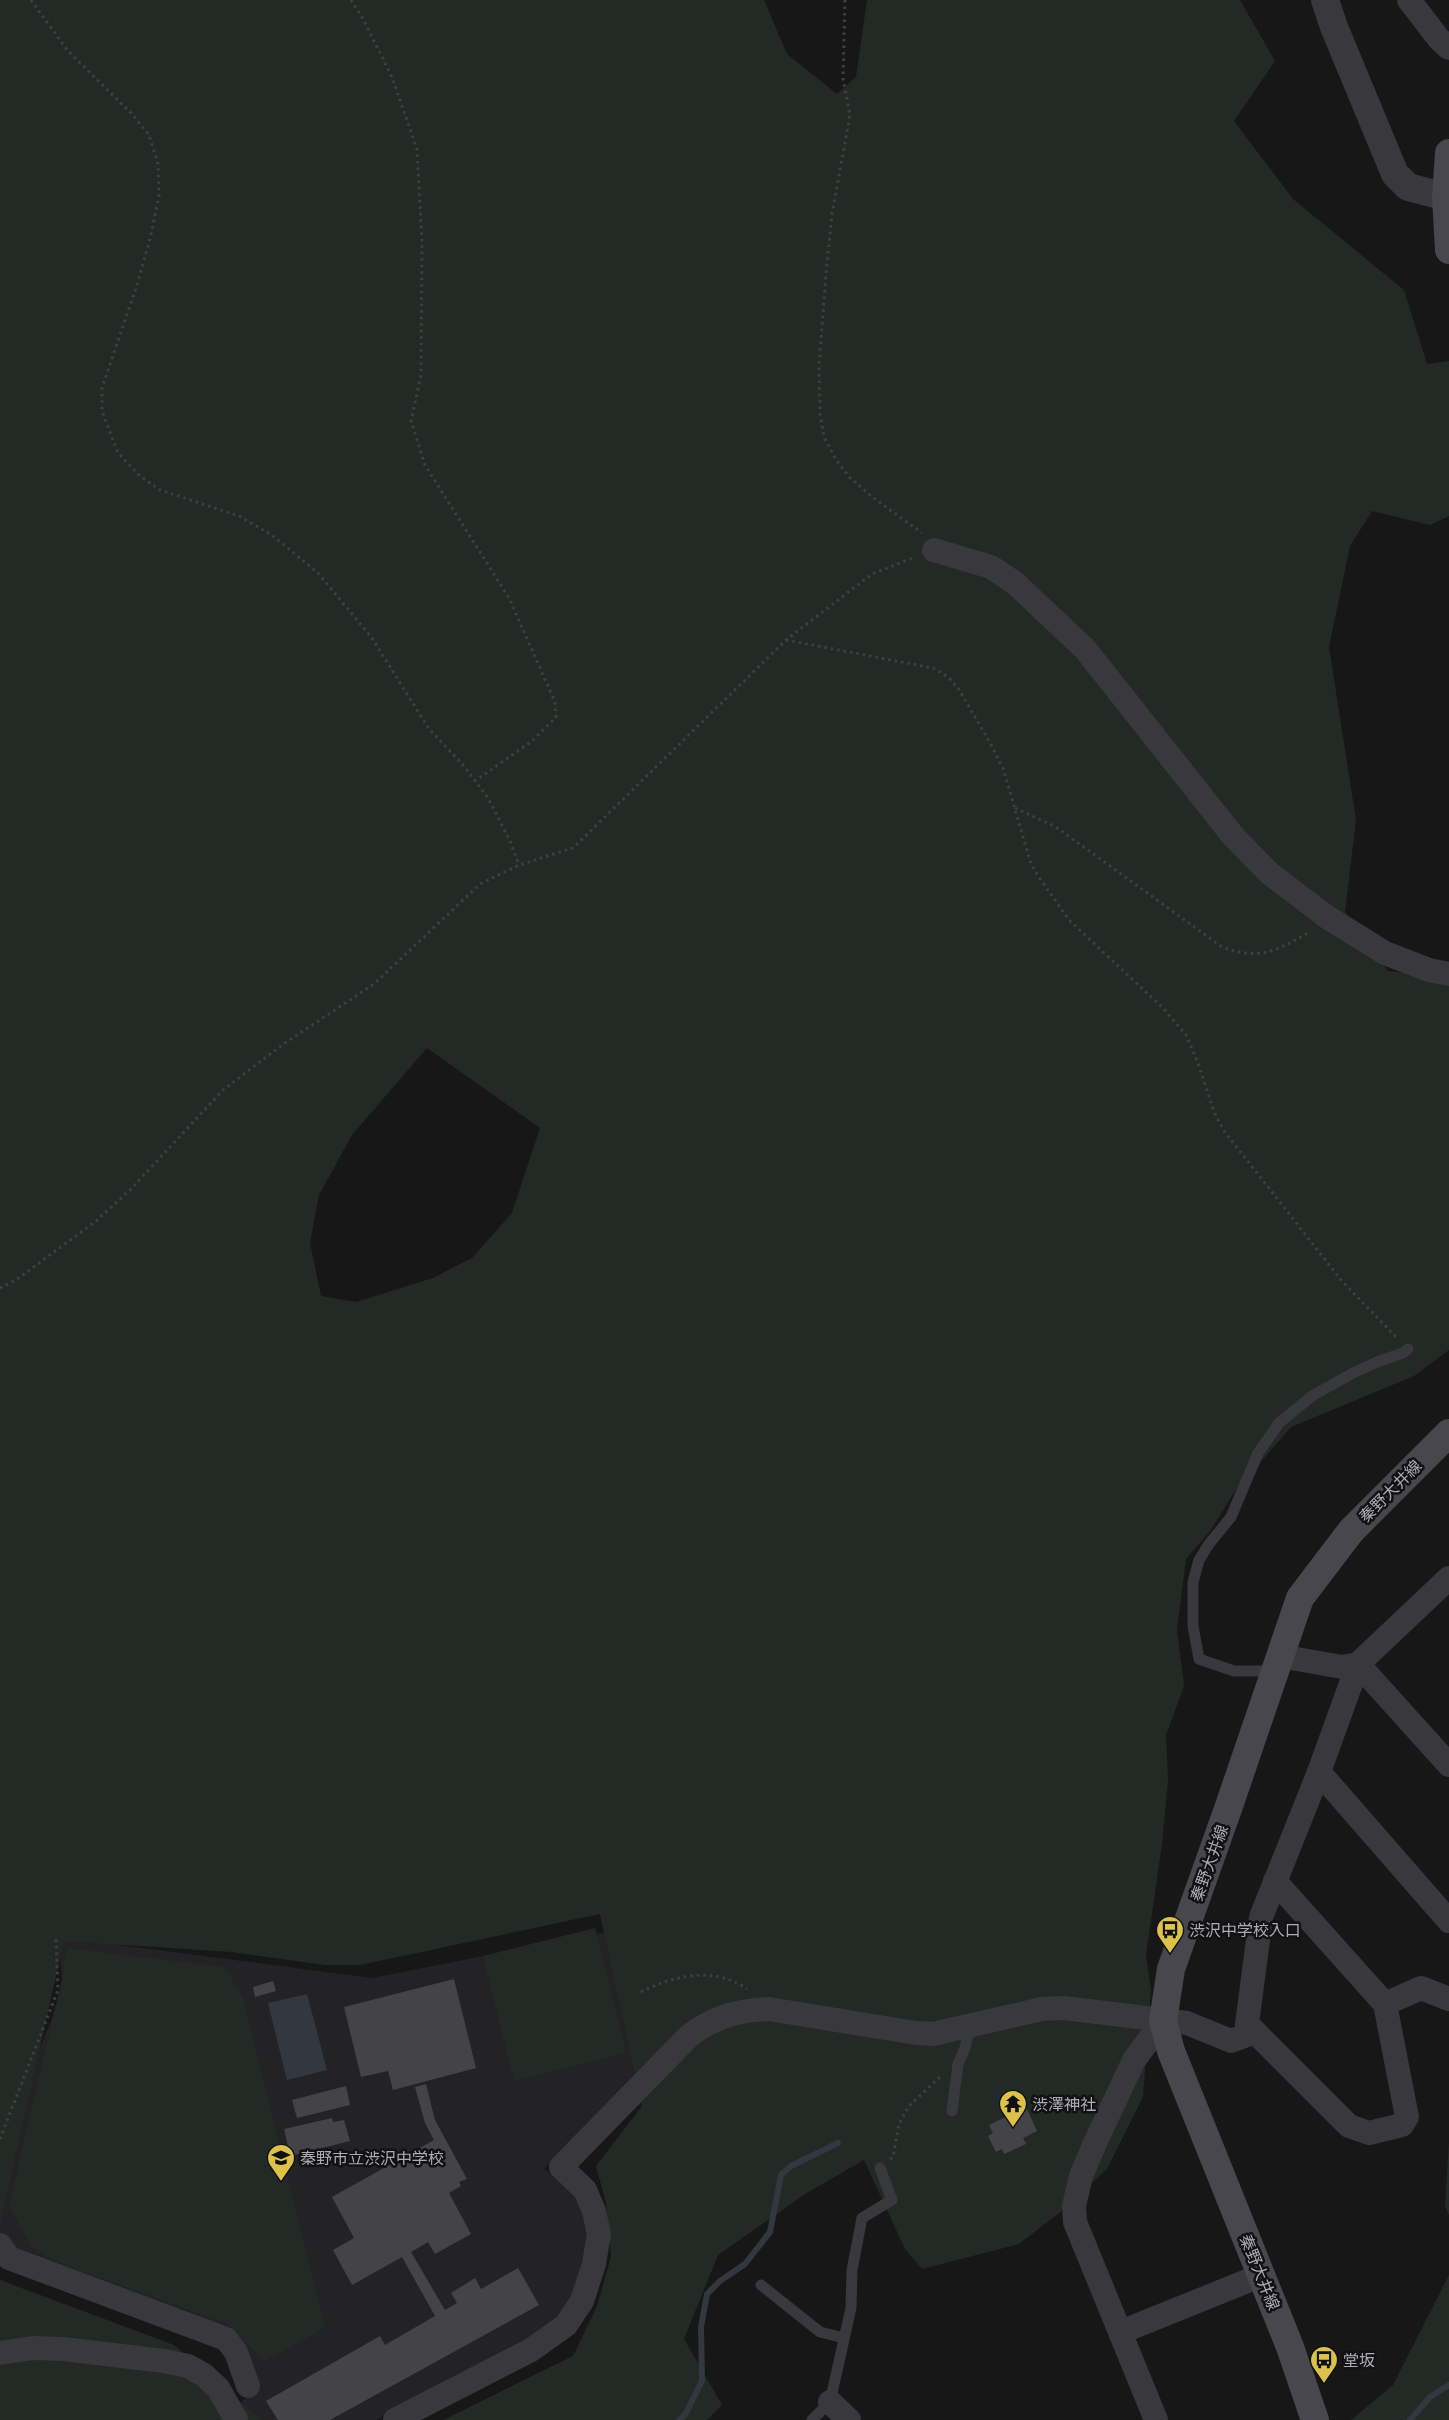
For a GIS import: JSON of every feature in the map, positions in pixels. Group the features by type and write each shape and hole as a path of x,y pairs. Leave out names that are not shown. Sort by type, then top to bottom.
{"main road":[{"path":"1449,153 1446,197 1449,250"},
{"name":"秦野大井線","path":"1315,2420 1290,2347 1262,2275 1171,2051 1163,2021 1171,1969 1300,1598 1351,1531 1449,1433"}],"street":[{"path":"1325,0 1356,82 1395,174 1408,187 1446,197"},
{"path":"1409,0 1444,44"},
{"path":"934,550 991,567 1015,584 1085,650 1233,836 1269,874 1327,917 1385,953 1429,970 1449,974"},
{"path":"1275,1881 1385,2004 1407,2116 1402,2125 1369,2133 1349,2126 1247,2024 1261,1917 1275,1881 1319,1772 1358,1664 1445,1588"},
{"path":"1278,1663 1342,1667 1358,1664"},
{"path":"1358,1664 1449,1765"},
{"path":"1319,1772 1449,1921"},
{"path":"1385,2004 1421,1988 1449,1999"},
{"path":"395,2420 531,2350 566,2325 582,2301 594,2264 599,2234 594,2211 585,2190 561,2166 700,2027 727,2014 748,2009 762,2009 933,2034 1042,2010 1064,2008 1187,2023 1231,2041 1255,2032"},
{"path":"1156,2420 1075,2222 1074,2206 1081,2176 1134,2060 1163,2021"},
{"path":"0,2247 9,2258 226,2339 257,2382 224,2398"},
{"path":"1121,2332 1262,2275"},
{"path":"0,2353 33,2348 164,2361 188,2366 204,2375 218,2388 236,2420"},
{"path":"830,2402 849,2420"}],"lane":[{"path":"1278,1663 1234,1671 1199,1659 1191,1600 1193,1582 1199,1560 1209,1544 1231,1517 1258,1453 1279,1424 1306,1400 1335,1382 1377,1362 1403,1353 1408,1349"},
{"path":"952,2111 958,2064 965,2048 970,2026"},
{"path":"812,2420 830,2402 851,2308 852,2270 862,2218 892,2200 880,2168"},
{"path":"761,2285 820,2332 844,2338"}],"path":[{"path":"30,0 68,51 132,114 149,135 158,164 160,196 150,239 138,285 102,388 102,411 118,453 140,476 160,490 239,516 272,535 318,573 372,638 429,729 488,798 519,865"},
{"path":"351,0 362,17 392,77 417,149 422,243 422,375 411,422 425,464 509,598 555,702 556,717 532,741 475,781"},
{"path":"0,1288 16,1280 96,1221 130,1190 224,1090 282,1045 374,984 480,884 519,865 573,848 786,640 872,574 934,550 924,534 871,496 849,477 835,458 824,437 820,413 819,366 832,214 850,115 844,79 845,0"},
{"path":"786,640 916,663 932,668 948,677 958,688 1003,768 1030,861 1058,905 1084,936 1164,1009 1186,1035 1214,1112 1224,1131 1341,1280 1408,1349"},
{"path":"1015,808 1056,827 1214,942 1243,955 1260,954 1286,945 1311,932 1327,917"},
{"path":"0,2139 58,1990 56,1938"},
{"path":"641,1992 654,1985 682,1977 698,1974 716,1975 737,1982 756,1995 762,2009"},
{"path":"880,2168 893,2157 899,2124 909,2106 934,2081 958,2064"}],"shaded area":[{"path":"0,0 764,0 787,54 837,94 856,77 867,0 1240,0 1275,61 1234,121 1293,199 1404,290 1427,364 1449,361 1449,516 1430,525 1372,511 1350,546 1329,647 1356,820 1345,912 1388,971 1449,977 1449,1350 1414,1376 1291,1427 1233,1494 1211,1530 1186,1559 1177,1630 1184,1686 1166,1735 1168,1780 1162,1844 1146,1955 1151,1990 1143,2097 1107,2169 1059,2213 1019,2244 922,2269 905,2249 864,2160 805,2194 718,2255 684,2339 722,2405 707,2420 443,2420 573,2356 597,2306 611,2257 606,2203 596,2166 642,2106 600,1914 360,1965 325,1965 231,1952 64,1941 0,2224","holes":["427,1048 540,1128 512,1213 472,1258 433,1278 356,1302 321,1296 310,1243 319,1195 352,1135"]},
{"path":"595,1928 626,2053 514,2081 483,1956"},
{"name":"秦野市立渋沢中学校","path":"605,1932 636,2076 544,2169 579,2194 591,2230 573,2301 547,2330 376,2420 242,2420 239,2413 242,2401 259,2391 238,2345 8,2249 0,2233 0,2146 63,1991 58,1937 372,1978"},
{"path":"67,1948 224,1967 243,1997 325,2328 264,2361 228,2324 54,2261 31,2247 9,2205 62,1979"},
{"path":"307,1994 327,2070 287,2080 268,2003"},
{"path":"1449,2141 1449,2215 1445,2206"},
{"path":"1449,2275 1449,2420 1351,2420 1393,2385"},
{"path":"0,2280 174,2345 261,2420 0,2420"}],"building":[{"path":"454,1979 476,2068 393,2090 388,2071 361,2077 344,2007"},
{"path":"273,1981 276,1991 255,1997 253,1987"},
{"path":"426,2084 435,2120 467,2179 459,2182 461,2186 449,2193 471,2234 435,2254 428,2242 411,2252 445,2310 457,2303 451,2293 475,2278 481,2289 518,2268 539,2305 330,2420 278,2420 266,2401 380,2336 385,2345 435,2316 402,2257 352,2285 333,2250 354,2238 332,2197 434,2140 425,2123 415,2087"},
{"path":"346,2086 350,2105 297,2118 292,2100"},
{"name":"渋澤神社","path":"1026,2107 1037,2131 1023,2138 1026,2144 1004,2154 1002,2149 996,2152 988,2136 993,2133 989,2125"},
{"path":"332,2118 333,2122 344,2120 350,2141 290,2156 284,2129"}],"waterway":[{"path":"679,2420 685,2415 702,2381 701,2327 707,2294 720,2281 745,2264 770,2232 781,2175 791,2166 838,2143"},
{"path":"1410,2420 1430,2397 1449,2385"}],"place":[{"name":"渋沢中学校入口","path":"1170,1954"},
{"name":"渋澤神社","path":"1013,2128"},
{"name":"秦野市立渋沢中学校","path":"281,2182"},
{"name":"堂坂","path":"1324,2384"}]}
